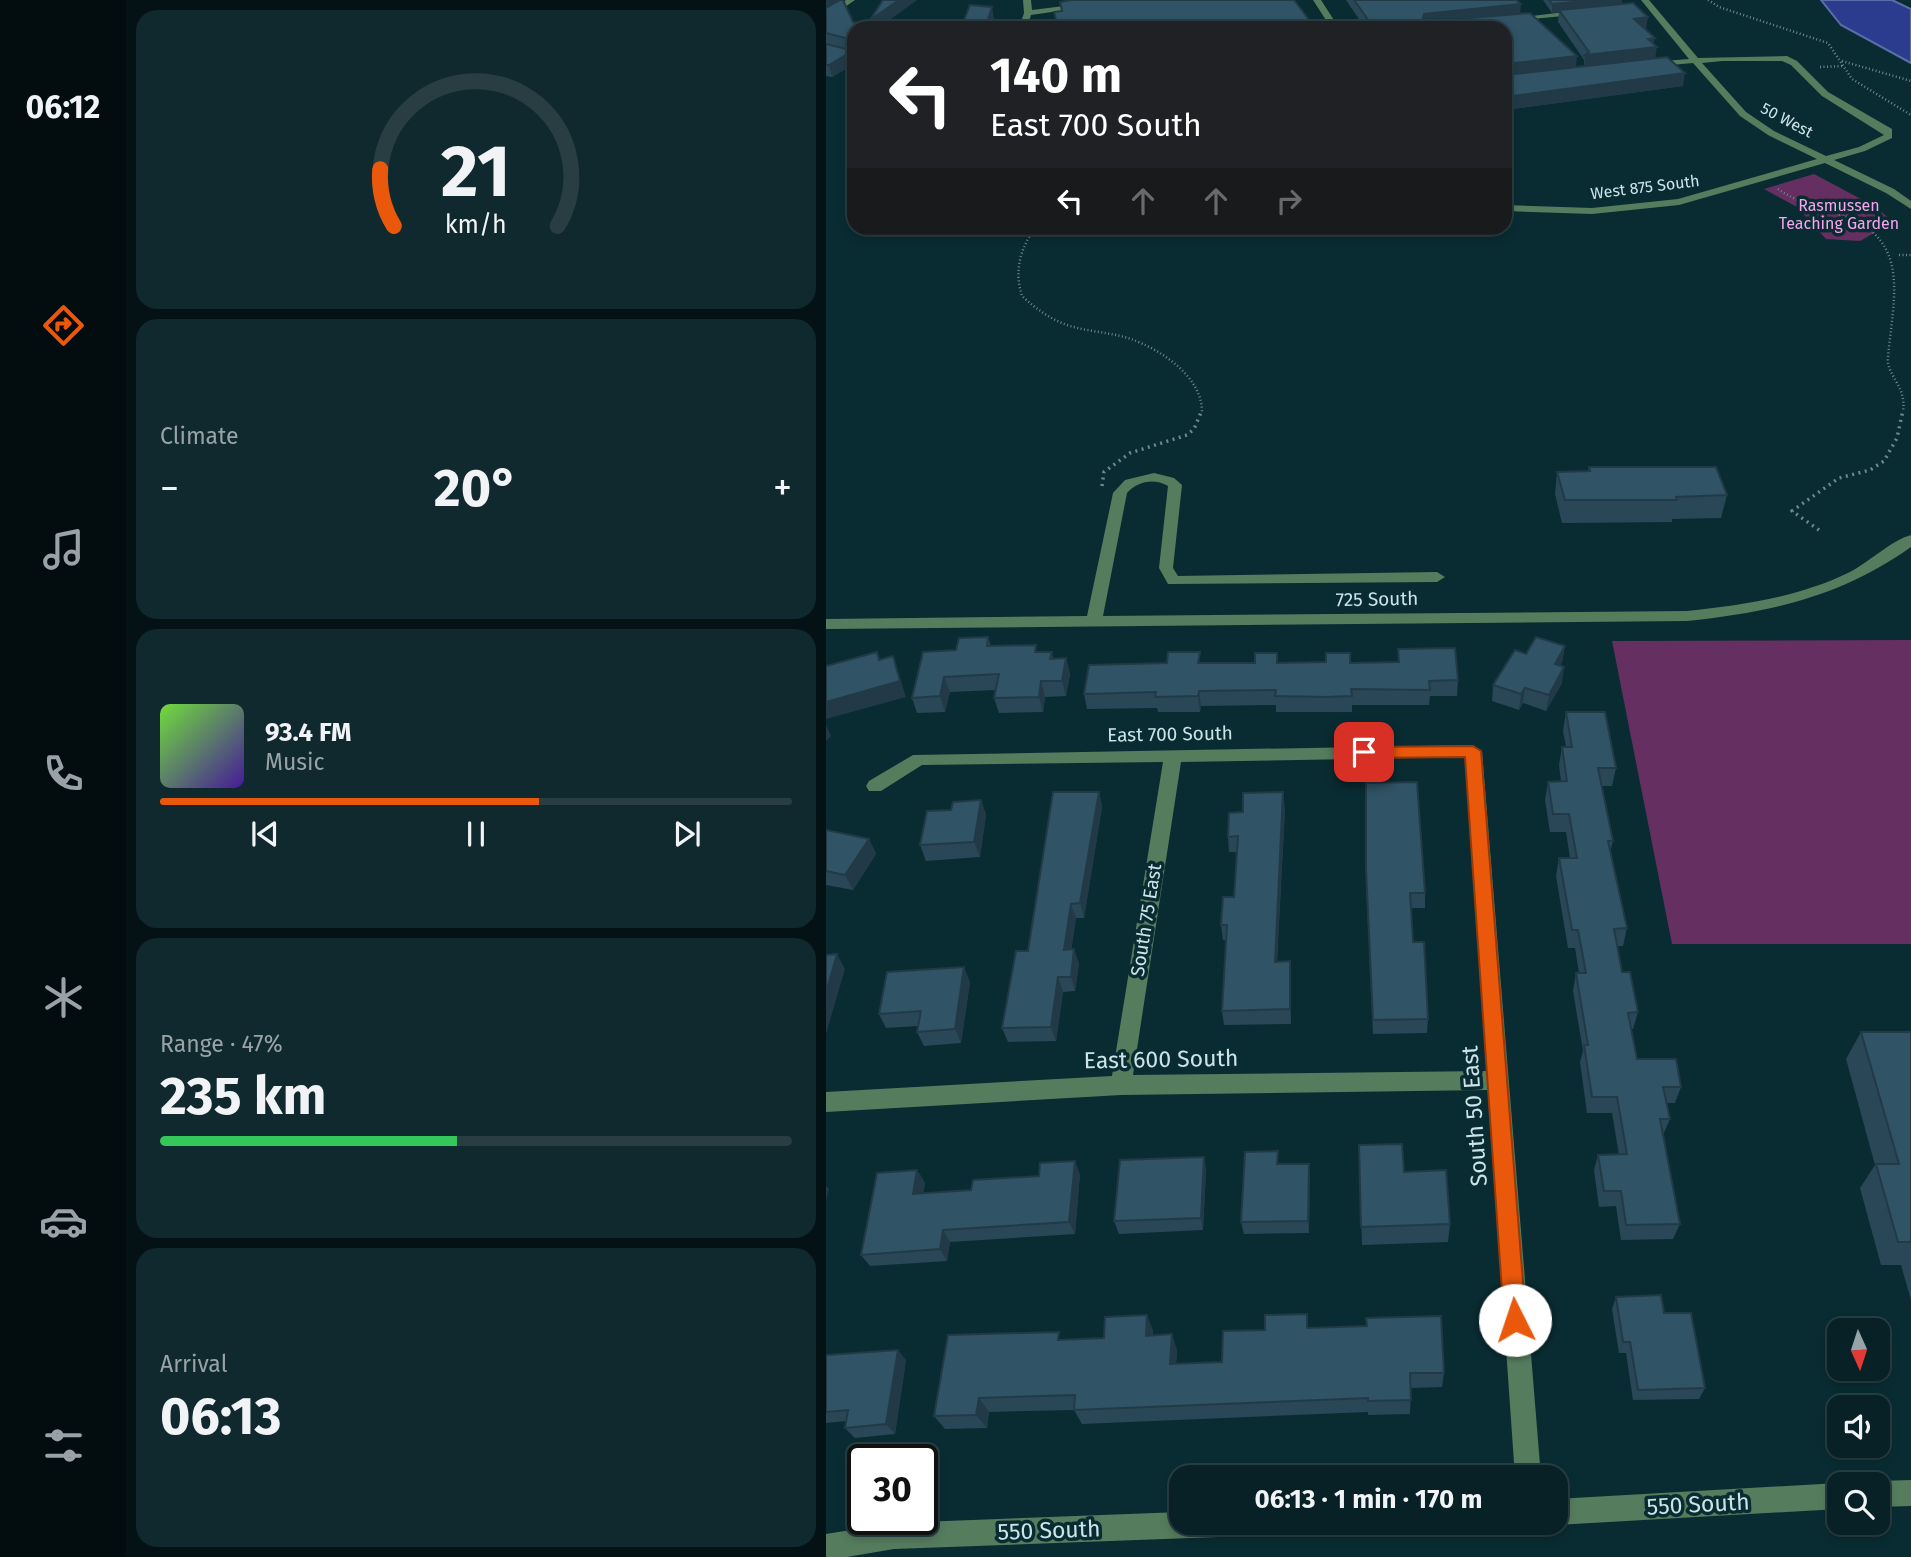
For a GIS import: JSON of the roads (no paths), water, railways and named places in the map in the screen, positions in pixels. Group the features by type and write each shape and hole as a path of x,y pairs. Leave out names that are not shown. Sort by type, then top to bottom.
{"street":[{"path":"826,18 851,0"},
{"path":"1025,21 1027,0"},
{"path":"1028,13 1131,0"},
{"path":"1317,0 1330,21"},
{"name":"50 West","path":"1645,5 1743,114 1771,133 1825,157 1890,191 1911,206"},
{"path":"1506,20 1597,10"},
{"name":"West 875 South","path":"1512,208 1592,211 1649,206 1706,195 1884,140 1889,136 1889,131 1825,94 1794,63 1784,58 1766,56 1696,60"},
{"path":"1639,66 1696,60"},
{"path":"1094,621 1118,499 1122,488 1131,481 1166,479 1175,485 1166,568 1170,579 1178,582 1437,577"},
{"name":"725 South","path":"826,624 1687,616 1746,610 1795,601 1835,587 1887,558 1911,540"},
{"name":"East 700 South","path":"876,786 919,759 1473,751"},
{"name":"South 50 East","path":"1473,751 1527,1465"},
{"name":"South 75 East","path":"1121,1085 1173,755"},
{"name":"East 600 South","path":"826,1102 1121,1085 1497,1080"},
{"path":"1890,1494 1911,1493"},
{"name":"550 South","path":"1568,1511 1827,1497"},
{"name":"550 South","path":"826,1548 894,1536 1169,1526"}],"park label":[{"name":"Rasmussen Teaching Garden","path":"1839,214"}]}
